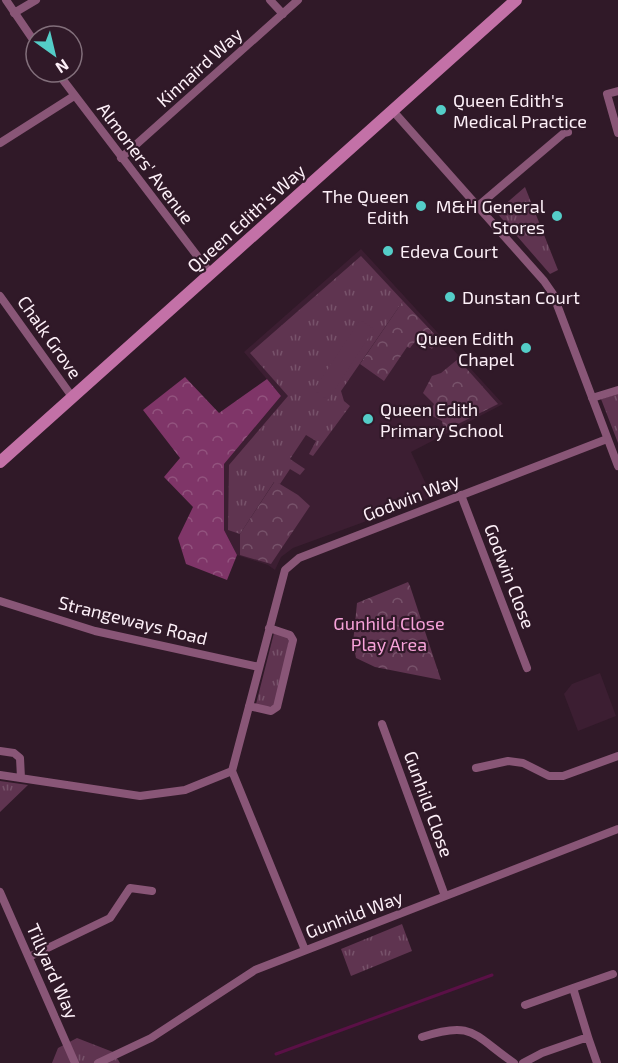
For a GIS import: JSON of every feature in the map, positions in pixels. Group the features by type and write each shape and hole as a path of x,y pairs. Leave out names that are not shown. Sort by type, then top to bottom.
{"street":[{"path":"6,0 24,27"},
{"path":"14,13 36,0"},
{"path":"270,0 283,14"},
{"name":"Kinnaird Way","path":"121,158 298,0"},
{"name":"Queen Edith's Way","path":"0,462 516,0"},
{"name":"Almoners' Avenue","path":"66,84 211,274"},
{"path":"618,91 607,94 618,133"},
{"path":"0,143 74,96"},
{"path":"393,111 535,266 553,294 618,466"},
{"path":"478,206 568,132"},
{"name":"Chalk Grove","path":"0,296 73,398"},
{"path":"592,398 618,390"},
{"name":"Godwin Way","path":"232,771 285,570 290,563 608,438"},
{"name":"Godwin Close","path":"461,495 528,669"},
{"name":"Strangeways Road","path":"0,601 95,631 259,667"},
{"path":"249,706 271,711 277,707 293,640 290,635 270,628"},
{"name":"Gunhild Close","path":"382,724 445,896"},
{"path":"0,751 14,753 20,758 21,778"},
{"path":"476,768 508,760 523,763 549,776 563,776 618,756"},
{"path":"0,775 140,796 184,790 232,771 305,950"},
{"name":"Gunhild Way","path":"98,1063 117,1059 255,970 618,829"},
{"path":"29,957 110,918 130,888 152,891"},
{"name":"Tillyard Way","path":"0,892 75,1063"},
{"path":"525,1005 614,974"},
{"path":"573,988 597,1063"},
{"path":"422,1037 447,1029 464,1028 514,1063"},
{"path":"523,1063 542,1053 588,1037"}],"shaded area":[{"name":"Queen Edith Primary School","path":"361,249 503,404 411,452 432,497 293,548 281,557 275,570 268,565 237,555 224,530 224,464 281,396 244,352"},
{"path":"600,673 616,716 578,731 564,694 572,684"}],"green space":[{"path":"525,187 558,270 550,274 496,212"},
{"path":"361,256 403,301 341,391 344,401 350,406 313,456 309,454 316,441 306,435 290,459 305,469 300,475 290,469 280,484 274,482 240,534 228,530 229,465 288,396 250,353"},
{"path":"403,301 439,339 432,349 417,339 410,348 407,347 384,381 360,364"},
{"path":"360,320 374,329 328,400 314,390"},
{"path":"458,359 498,404 444,431 442,421 429,414 434,404 423,393 432,376 441,373"},
{"path":"185,377 219,413 267,379 281,396 224,464 224,530 237,555 227,580 186,564 178,538 193,507 164,477 180,458 143,410"},
{"path":"618,394 618,443 601,399"},
{"path":"275,481 298,495 310,506 271,564 240,555 240,534"},
{"name":"Gunhild Close Play Area","path":"408,582 441,680 375,667 356,658 353,643 357,603"},
{"path":"275,629 290,634 277,706 255,708"},
{"path":"0,781 28,785 0,812"},
{"path":"402,924 412,951 351,976 341,949"},
{"path":"77,1038 113,1052 120,1063 52,1063 58,1048"}],"waterway":[{"path":"276,1054 492,975"}],"place":[{"name":"Queen Edith's Medical Practice","path":"441,110"},
{"name":"The Queen Edith","path":"421,206"},
{"name":"M&H General Stores","path":"557,216"},
{"name":"Edeva Court","path":"388,251"},
{"name":"Dunstan Court","path":"450,297"},
{"name":"Queen Edith Chapel","path":"526,348"},
{"name":"Queen Edith Primary School","path":"368,419"}]}
